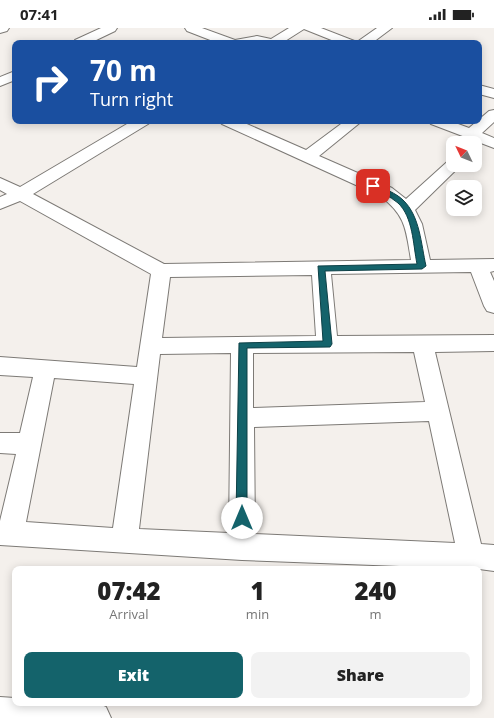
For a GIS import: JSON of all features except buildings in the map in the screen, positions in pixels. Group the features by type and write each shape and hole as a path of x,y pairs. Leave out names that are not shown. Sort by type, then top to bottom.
{"street":[{"path":"86,40 111,28"},
{"path":"191,28 222,40"},
{"path":"279,40 298,28"},
{"path":"309,28 343,40"},
{"path":"368,40 386,28"},
{"path":"0,82 12,76"},
{"path":"482,90 494,94"},
{"path":"482,138 494,114"},
{"path":"0,204 20,194 138,124"},
{"path":"234,124 386,192 399,200 412,217 422,266"},
{"path":"308,157 350,124"},
{"path":"443,124 472,136"},
{"path":"406,208 446,171"},
{"path":"0,183 161,271 486,265 494,306"},
{"path":"321,268 327,344"},
{"path":"124,542 161,271"},
{"path":"151,346 494,343"},
{"path":"45,370 30,444 6,533 124,542 482,558 438,411 423,344"},
{"path":"242,345 242,547"},
{"path":"0,366 147,376"},
{"path":"242,418 438,411"},
{"path":"0,443 30,444"},
{"path":"0,713 95,718"}],"route":[{"path":"242,518 242,345 327,344 321,268 422,266 412,217 399,200 373,186"}]}
